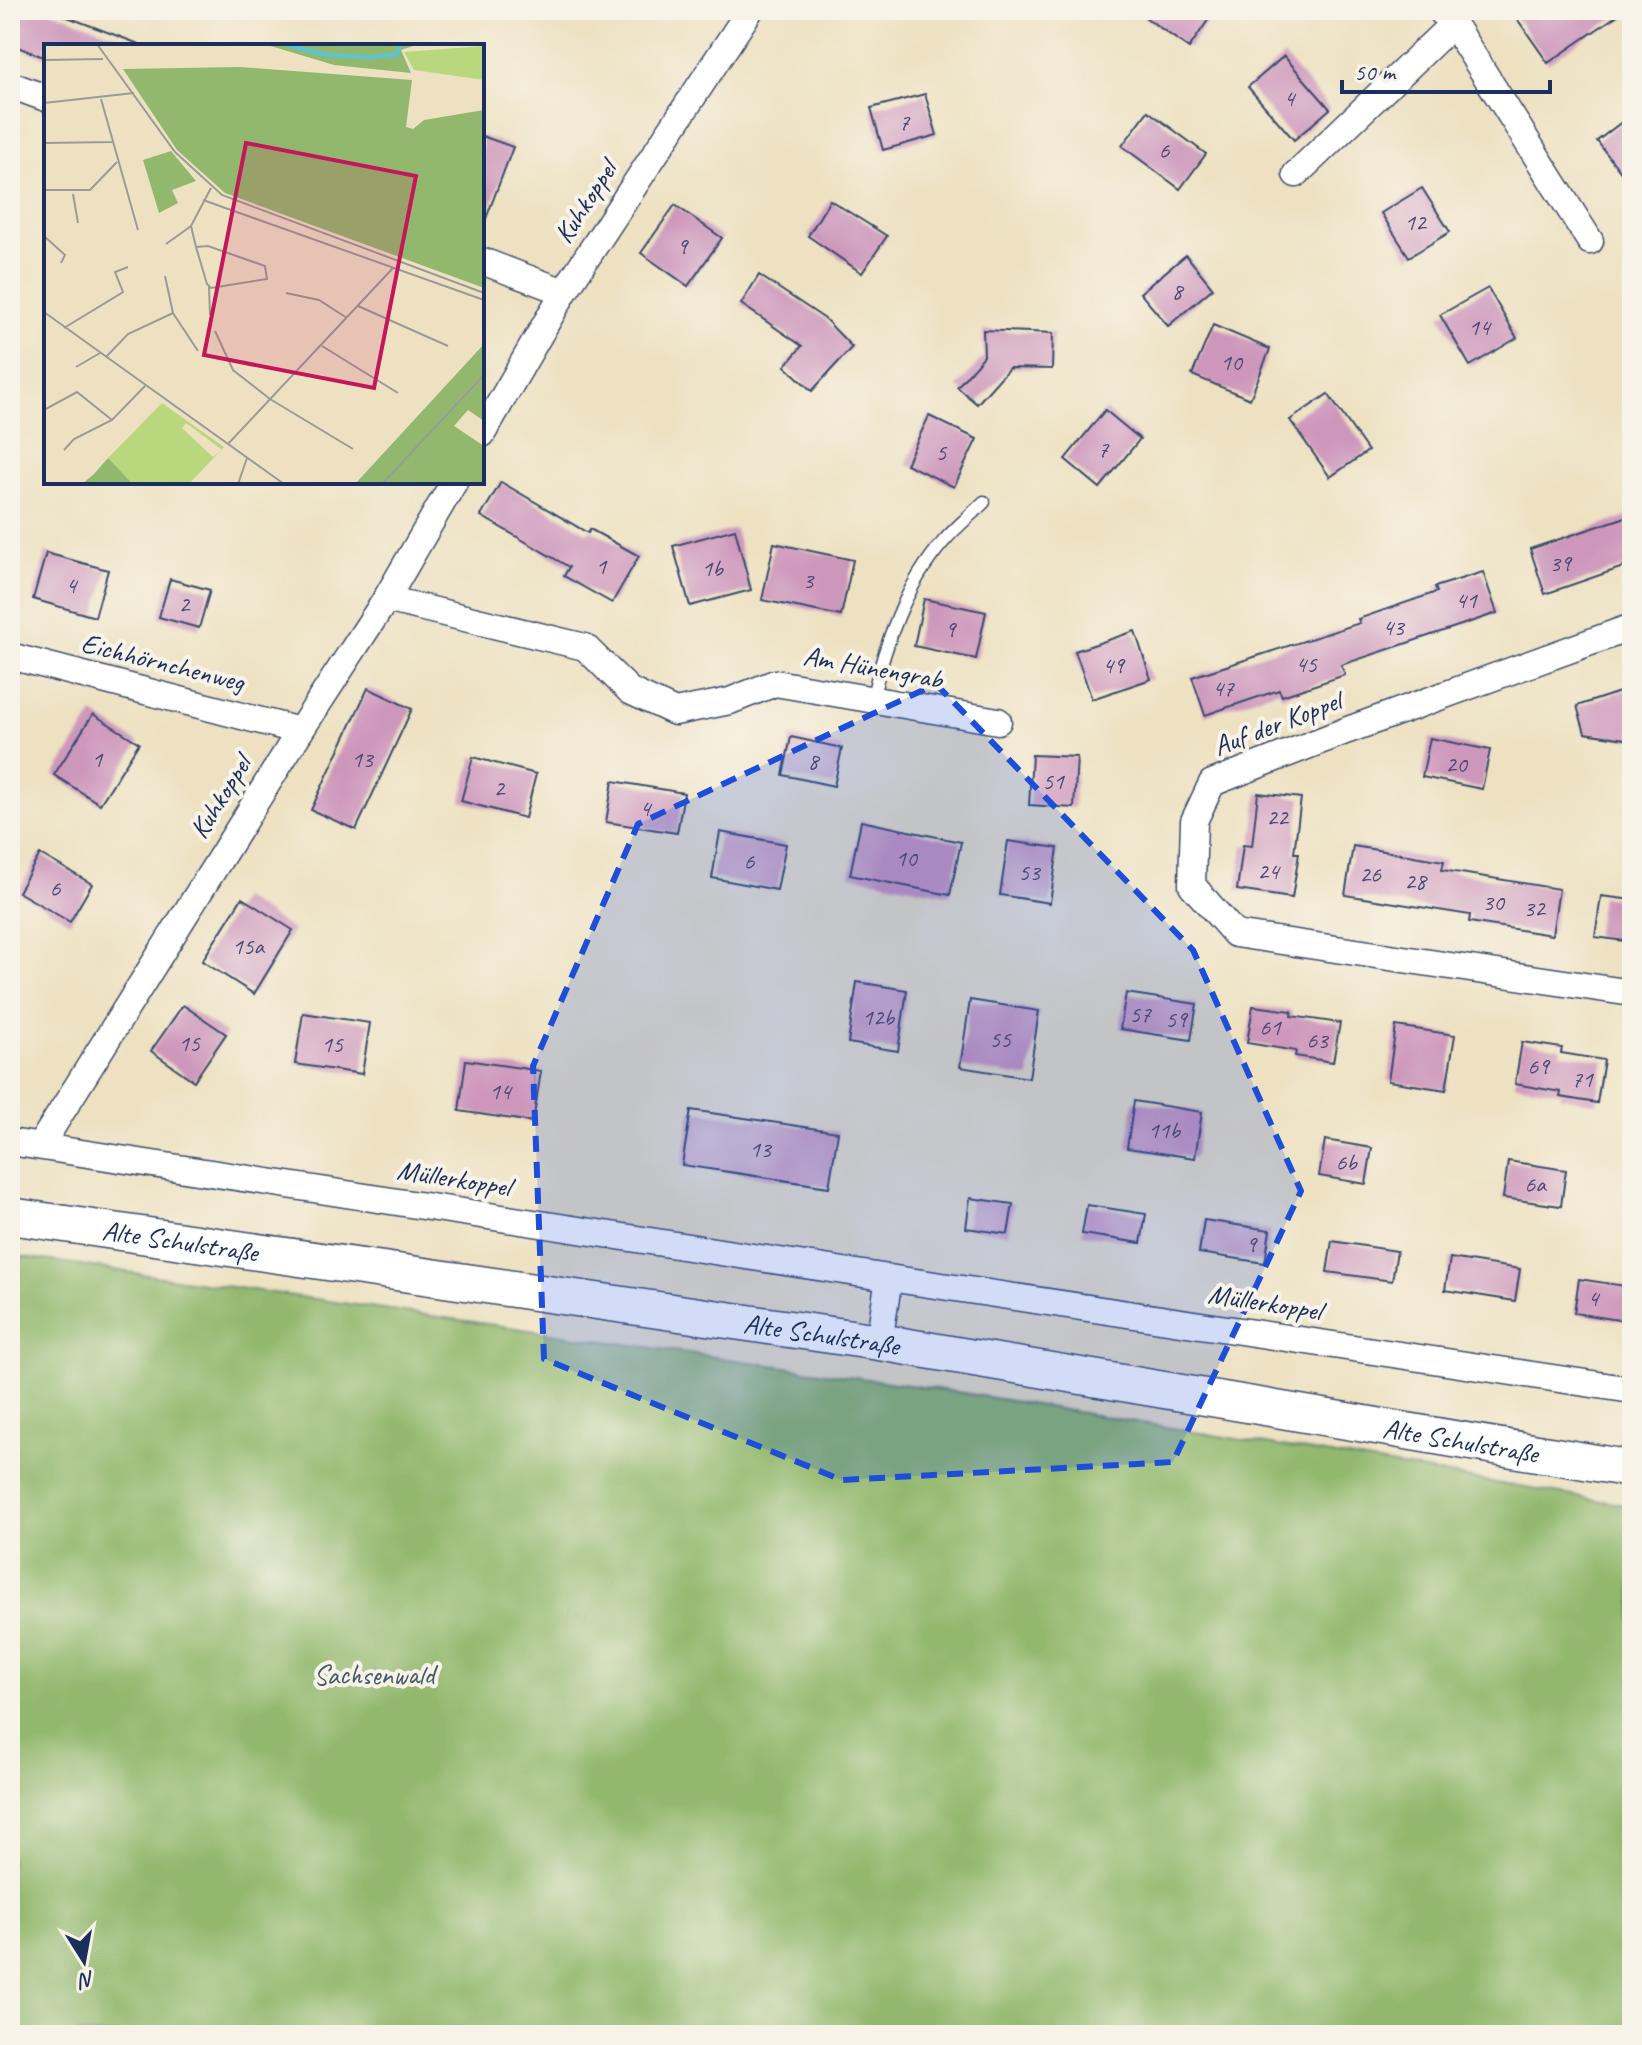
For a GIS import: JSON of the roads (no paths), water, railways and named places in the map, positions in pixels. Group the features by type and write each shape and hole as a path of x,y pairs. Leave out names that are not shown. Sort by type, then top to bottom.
{"main road":[{"name":"Alte Schulstraße","path":"10,1216 879,1342 1632,1469"}],"street":[{"name":"Kuhkoppel","path":"484,431 564,292 750,10"},
{"path":"1296,174 1447,17 1590,241"},
{"path":"10,85 44,97"},
{"path":"484,262 564,292"},
{"name":"Kuhkoppel","path":"40,1146 386,599 453,484"},
{"name":"Am Hünengrab","path":"386,599 585,647 630,691 675,712 730,701 775,683 998,721"},
{"name":"Auf der Koppel","path":"1632,627 1212,783 1194,821 1192,885 1235,934 1632,993"},
{"name":"Eichhörnchenweg","path":"10,656 300,731"},
{"name":"Müllerkoppel","path":"10,1142 1632,1390"},
{"path":"879,1342 889,1278"}],"lane":[{"path":"872,700 881,659 899,613 942,543 984,502"}],"park label":[{"name":"Sachsenwald","path":"374,1674"}]}
